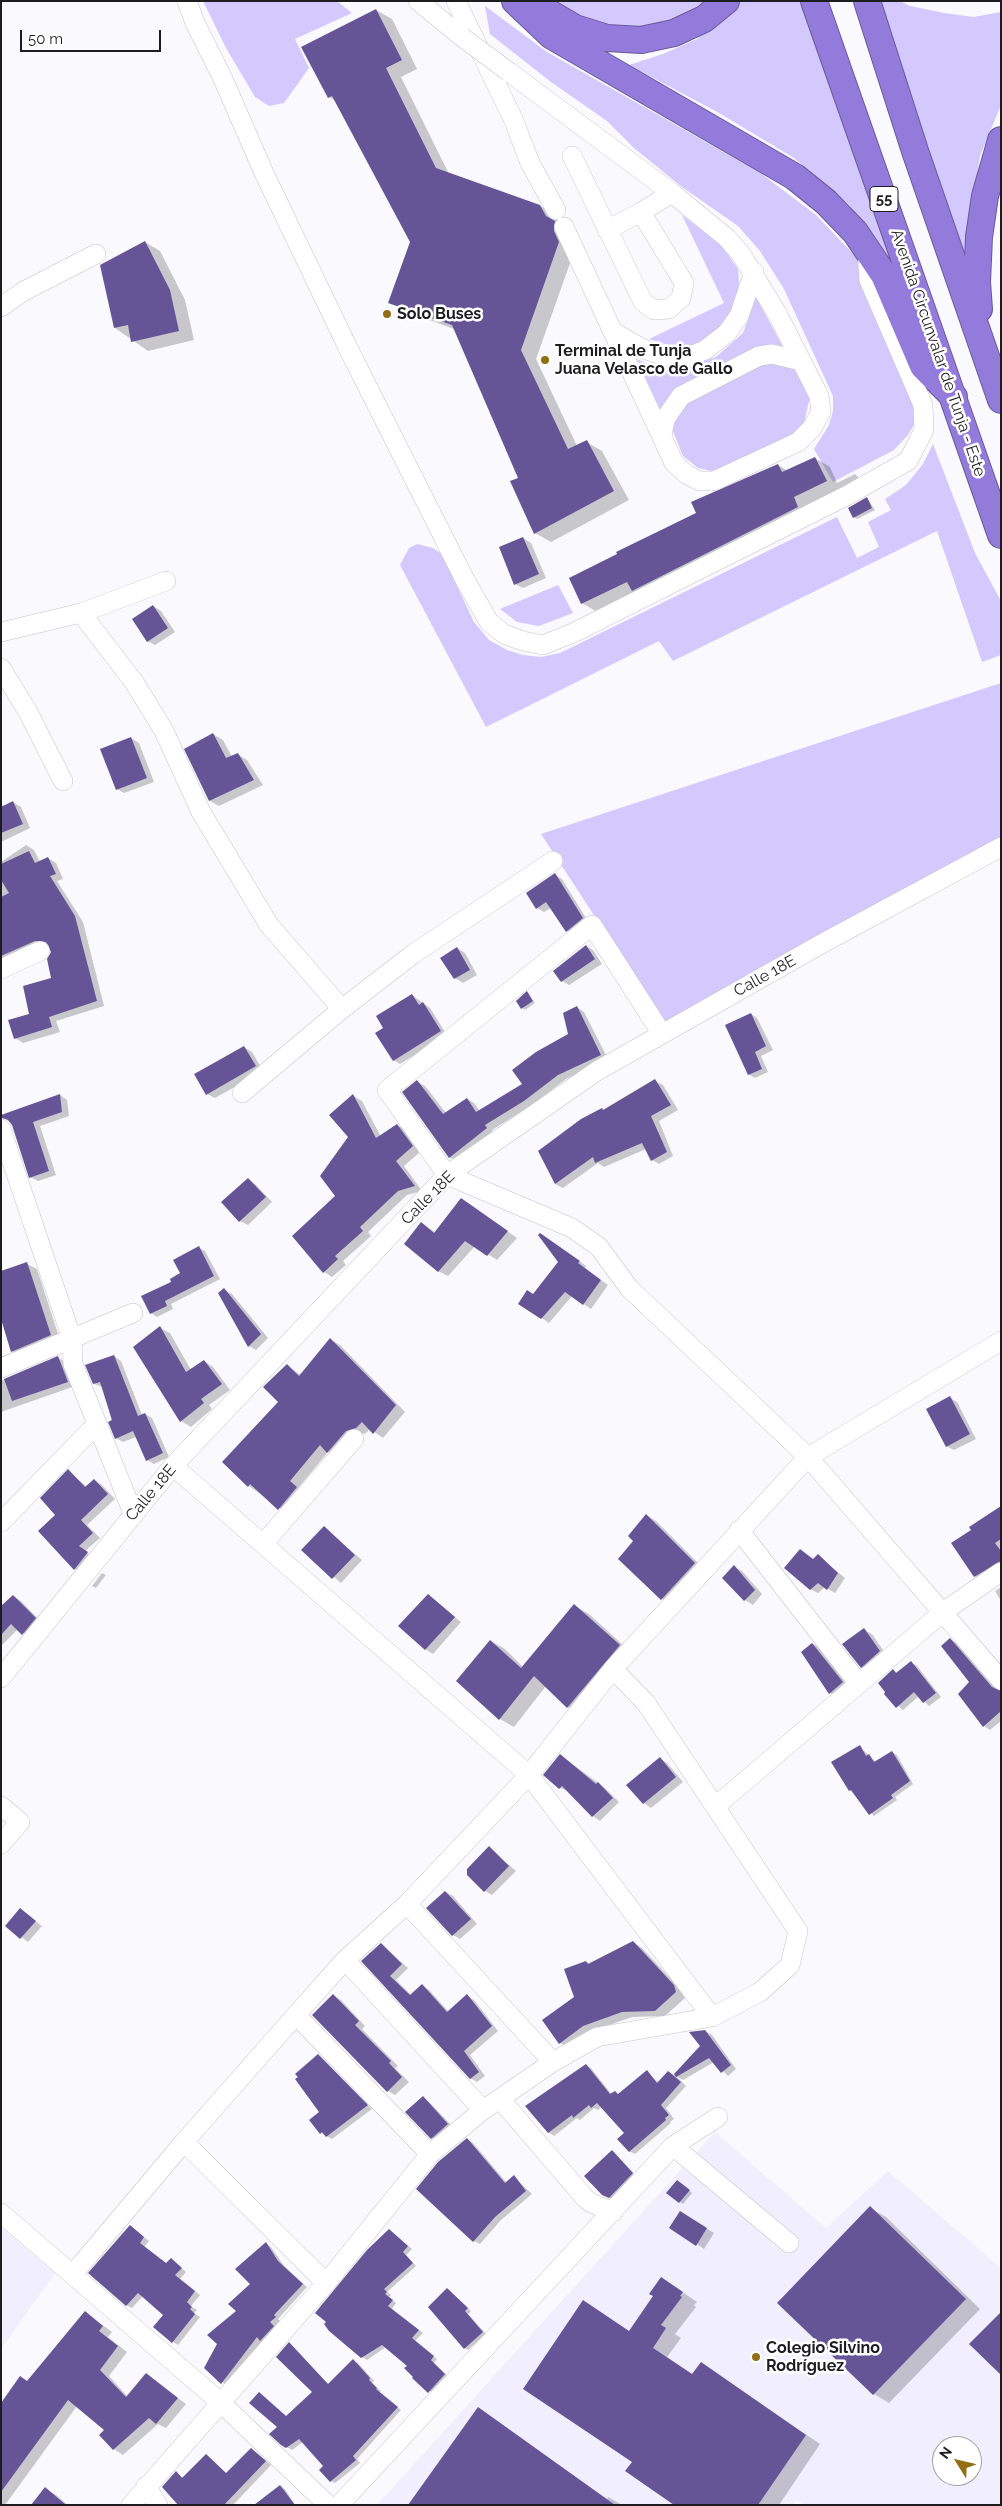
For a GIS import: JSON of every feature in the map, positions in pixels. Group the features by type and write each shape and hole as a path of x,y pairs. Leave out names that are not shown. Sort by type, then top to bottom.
{"highway":[{"path":"515,1 552,36 795,176 826,202 867,249 884,275 923,366 954,397"},
{"path":"537,1 546,11 575,28 607,38 641,40 674,33 704,19 726,1"},
{"name":"Avenida Circunvalar de Tunja - Este","path":"814,1 1001,535"},
{"path":"867,1 915,151 1001,400"},
{"path":"982,345 977,282 979,237 985,196 1001,140"}],"street":[{"path":"187,1 195,23 224,79 264,174 349,350 464,578 489,622 504,634 523,641 544,645 573,633 846,496 908,460 924,430 923,406 869,280 867,249"},
{"path":"418,1 462,37 672,193 727,238 754,272 818,396 821,412 812,428 798,442 714,482 699,482 686,474 674,463 615,332 564,227"},
{"path":"456,1 514,121 530,163 556,210"},
{"path":"572,156 643,302 654,310 669,309 681,298 684,283 641,212"},
{"path":"607,230 672,193"},
{"path":"1,307 24,291 96,254"},
{"path":"615,332 641,348 671,358 690,356 705,350 727,333 738,316 754,272"},
{"path":"662,436 665,419 681,396 759,356 772,354 801,361"},
{"path":"1,632 81,613 166,580"},
{"path":"81,613 134,682 164,731 201,812 269,925 342,1009"},
{"path":"1,668 28,712 63,781"},
{"name":"Calle 18E","path":"3,1674 173,1466 447,1175 597,1070 1001,847"},
{"path":"242,1093 342,1009 413,954 553,861"},
{"path":"662,1034 592,925 387,1090 447,1175 572,1228 599,1247 629,1288 808,1457 1001,1680"},
{"path":"1,969 40,951"},
{"path":"1,1129 72,1339 73,1364 134,1513"},
{"path":"1,1368 133,1313"},
{"path":"73,2274 184,2142 345,1960 407,1904 529,1775 613,1669 738,1530 808,1457 1001,1341"},
{"path":"1,1522 97,1424"},
{"path":"263,1544 354,1439"},
{"path":"173,1466 529,1775 712,2017"},
{"path":"738,1530 859,1684"},
{"path":"716,1806 943,1612 1001,1572"},
{"path":"131,2505 326,2283 430,2154 483,2110 553,2062 597,2038 712,2017 760,1992 790,1965 798,1931 646,1702 613,1669"},
{"path":"1,1806 20,1822 1,1844"},
{"path":"407,1904 553,2062"},
{"path":"345,1960 483,2110"},
{"path":"296,2015 430,2154"},
{"path":"500,2099 585,2198 590,2203 613,2212"},
{"path":"339,2505 673,2146 718,2117"},
{"path":"184,2142 326,2283"},
{"path":"673,2146 789,2242"},
{"path":"1,2213 220,2402 328,2505"},
{"path":"146,2486 158,2505"}],"shaded area":[{"path":"203,1 337,1 352,13 295,39 309,68 284,103 269,106 255,97 226,48"},
{"path":"545,1 704,1 677,23 600,32"},
{"path":"737,1 800,1 890,260 848,204 794,158 719,113 629,65 663,54 697,39 727,13"},
{"path":"867,1 900,1 910,6 974,17 1001,12 1001,105 980,156 964,253"},
{"path":"485,6 547,52 759,172 816,215 858,259 915,404 916,421 908,435 894,450 833,482 814,449 829,425 833,411 833,396 784,289 760,251 738,226 682,187 634,148 607,121 551,82 490,34"},
{"path":"682,215 722,246 738,269 739,283 738,293 727,323 695,347 678,348 649,339 724,303"},
{"path":"756,297 785,351 682,385 668,398 661,412 637,359 652,366 670,368 691,365 716,357 743,333"},
{"path":"772,361 785,363 797,370 810,397 804,423 794,433 726,467 711,471 698,468 683,456 672,429 675,413 689,398 756,366"},
{"path":"933,444 975,553 1001,601 1001,655 982,662 937,531 673,661 659,641 486,727 400,565 409,548 417,544 433,548 442,554 474,622 489,640 507,650 523,655 541,657 560,653 837,517 857,558 879,547 868,522 891,510 885,499 906,485 923,464"},
{"path":"558,585 573,613 539,626 517,622 500,609"},
{"path":"1001,683 1001,840 665,1024 541,834"},
{"name":"Colegio Silvino Rodríguez","path":"715,2132 826,2228 888,2171 1001,2268 1001,2502 997,2505 804,2505 796,2500 793,2505 377,2505"},
{"path":"1,2227 55,2273 1,2349"}],"building":[{"path":"376,9 402,60 386,68 436,168 540,205 546,216 555,221 554,231 559,242 521,350 568,449 587,440 614,491 534,534 510,481 518,478 452,325 388,303 410,242 332,96 328,98 301,47"},
{"path":"145,241 170,290 179,331 131,342 128,325 114,328 100,265"},
{"path":"815,457 827,481 794,497 798,507 632,591 627,582 581,604 569,578 617,554 616,552 696,513 691,502 778,464 782,472"},
{"path":"867,497 872,508 853,518 848,508"},
{"path":"523,537 539,574 514,585 499,547"},
{"path":"153,605 168,628 147,642 132,619"},
{"path":"213,733 226,758 238,753 254,780 209,801 184,749"},
{"path":"131,737 147,778 116,790 100,749"},
{"path":"13,801 23,824 1,833 1,807"},
{"path":"29,851 35,863 48,857 56,874 50,876 75,916 97,1001 49,1017 52,1027 14,1039 8,1020 29,1014 23,986 51,978 47,959 51,952 46,942 35,941 1,956 1,897 9,893 1,880 1,864"},
{"path":"555,873 583,918 566,932 546,902 536,909 526,893"},
{"path":"586,945 595,959 561,982 553,971"},
{"path":"457,947 470,970 454,979 440,958"},
{"path":"527,991 533,1001 521,1009 516,1001"},
{"path":"412,994 419,1005 423,1002 441,1031 393,1061 375,1033 383,1028 376,1016"},
{"path":"577,1006 601,1055 558,1075 524,1101 485,1125 487,1128 449,1158 402,1092 417,1080 443,1114 467,1098 476,1112 522,1084 512,1070 536,1052 568,1034 563,1013"},
{"path":"751,1013 766,1046 755,1052 762,1069 748,1075 725,1025"},
{"path":"244,1046 256,1066 206,1095 194,1074"},
{"path":"655,1079 671,1105 651,1116 667,1152 651,1161 642,1143 595,1163 593,1157 555,1184 538,1151 581,1119 602,1108 603,1110"},
{"path":"60,1094 62,1112 33,1122 49,1171 29,1178 12,1125 8,1120 2,1118 1,1115"},
{"path":"353,1094 376,1138 397,1124 413,1146 396,1161 415,1186 398,1191 360,1227 363,1231 335,1256 338,1259 323,1273 292,1236 335,1196 320,1176 348,1137 329,1115"},
{"path":"248,1178 266,1197 239,1222 221,1202"},
{"path":"461,1198 508,1231 487,1256 465,1241 438,1272 404,1244 421,1222 434,1233"},
{"path":"540,1233 580,1261 578,1263 601,1280 583,1305 565,1292 541,1319 518,1304 527,1290 533,1294 558,1262 538,1235"},
{"path":"199,1246 214,1276 165,1301 167,1306 150,1314 141,1296 171,1282 170,1279 180,1273 173,1260"},
{"path":"27,1262 51,1335 11,1352 1,1319 1,1271"},
{"path":"224,1288 261,1334 248,1347 218,1293"},
{"path":"160,1326 186,1372 204,1360 222,1384 201,1399 204,1403 180,1422 133,1347"},
{"path":"330,1338 396,1405 373,1434 362,1422 356,1428 346,1431 327,1453 320,1445 290,1481 297,1487 278,1510 250,1484 248,1487 222,1462 278,1402 263,1387 287,1364 299,1376"},
{"path":"114,1355 138,1416 145,1413 163,1453 146,1461 133,1431 115,1439 108,1422 112,1420 100,1382 93,1384 85,1365"},
{"path":"58,1356 68,1382 12,1401 4,1379"},
{"path":"950,1396 970,1434 946,1447 926,1409"},
{"path":"68,1469 85,1487 94,1479 108,1494 81,1520 93,1533 79,1546 88,1552 74,1570 38,1531 55,1515 40,1498"},
{"path":"1001,1506 1001,1539 995,1543 1001,1551 1001,1561 974,1577 951,1543 971,1530 969,1527"},
{"path":"646,1514 695,1563 661,1600 618,1559 633,1541 628,1536"},
{"path":"324,1526 355,1555 332,1579 301,1550"},
{"path":"800,1549 813,1559 818,1554 838,1573 827,1590 818,1583 810,1590 784,1568"},
{"path":"734,1565 755,1590 744,1601 722,1578"},
{"path":"428,1594 455,1617 425,1650 398,1626"},
{"path":"13,1595 36,1618 22,1635 11,1624 1,1635 1,1606"},
{"path":"574,1604 620,1645 567,1708 534,1676 499,1720 456,1681 490,1640 521,1668"},
{"path":"864,1628 880,1651 861,1668 842,1644"},
{"path":"950,1638 992,1687 1001,1691 1001,1711 983,1727 958,1694 969,1682 941,1646"},
{"path":"812,1643 843,1682 829,1694 801,1652"},
{"path":"911,1661 936,1693 923,1703 914,1692 896,1708 884,1694 885,1692 878,1683 893,1669 896,1673"},
{"path":"860,1745 866,1756 869,1754 874,1762 892,1751 910,1781 891,1795 893,1798 869,1815 851,1790 849,1791 831,1762"},
{"path":"560,1754 596,1784 598,1782 613,1798 592,1817 562,1786 559,1789 543,1775"},
{"path":"660,1757 676,1777 643,1804 626,1785"},
{"path":"489,1846 509,1866 484,1892 467,1875 467,1869"},
{"path":"445,1891 471,1919 452,1936 426,1908"},
{"path":"20,1908 36,1921 20,1939 5,1926"},
{"path":"633,1941 674,1985 676,1992 655,2011 622,2012 583,2026 559,2044 542,2020 574,1997 564,1969 586,1961 588,1964"},
{"path":"381,1943 402,1964 390,1976 410,1995 422,1984 447,2012 467,1994 492,2026 464,2051 479,2072 470,2079 361,1961"},
{"path":"333,1994 359,2021 355,2025 391,2061 389,2063 402,2077 387,2092 312,2015"},
{"path":"705,2030 731,2065 721,2073 709,2058 676,2077 674,2074 700,2046 689,2032"},
{"path":"318,2054 368,2105 326,2137 322,2132 320,2134 309,2120 319,2112 295,2079 298,2077 295,2074"},
{"path":"586,2064 610,2094 615,2091 618,2094 647,2070 657,2083 668,2071 681,2082 661,2105 669,2115 665,2118 666,2120 629,2152 617,2139 624,2133 597,2103 591,2108 589,2105 573,2118 572,2115 548,2133 525,2106"},
{"path":"423,2096 448,2124 431,2139 405,2112"},
{"path":"467,2138 505,2183 514,2175 526,2191 495,2217 473,2242 416,2189 438,2162"},
{"path":"612,2150 633,2173 609,2198 602,2195 584,2176"},
{"path":"677,2180 690,2190 679,2203 666,2193"},
{"path":"870,2206 966,2299 873,2395 777,2303"},
{"path":"680,2211 707,2228 696,2246 669,2228"},
{"path":"130,2225 144,2237 140,2243 166,2263 171,2258 182,2268 175,2275 195,2291 187,2302 195,2314 172,2343 153,2327 163,2315 138,2293 126,2306 88,2273"},
{"path":"389,2229 408,2246 403,2252 413,2263 384,2289 387,2292 385,2294 393,2300 388,2306 419,2330 412,2338 434,2356 431,2360 445,2374 428,2393 404,2368 407,2366 382,2345 361,2358 329,2331 324,2324 326,2322 315,2313 367,2250"},
{"path":"266,2242 278,2261 303,2284 274,2315 276,2317 270,2322 274,2326 260,2341 257,2337 221,2384 204,2368 217,2344 207,2335 236,2311 228,2304 250,2284 235,2269"},
{"path":"661,2277 683,2292 680,2296 682,2297 661,2325 666,2328 653,2348 692,2374 701,2362 806,2435 758,2505 674,2505 625,2471 632,2462 523,2389 583,2300 629,2331 653,2296 649,2294"},
{"path":"447,2288 468,2308 465,2311 483,2332 464,2349 428,2307"},
{"path":"85,2311 103,2326 99,2331 118,2346 100,2370 126,2397 146,2373 178,2398 156,2424 149,2418 113,2450 99,2435 104,2430 68,2400 1,2492 1,2403 20,2376 27,2381"},
{"path":"1001,2312 1001,2375 969,2344"},
{"path":"289,2342 328,2384 353,2359 370,2378 369,2380 376,2389 398,2407 353,2456 356,2460 330,2482 319,2470 323,2466 299,2439 286,2448 281,2445 269,2434 277,2427 249,2403 259,2392 286,2416 312,2392 276,2357"},
{"path":"478,2407 615,2505 408,2505"},
{"path":"251,2448 266,2461 224,2505 178,2505 162,2487 176,2471 182,2478 206,2454 226,2473"},
{"path":"280,2485 295,2505 254,2505"},
{"path":"45,2487 66,2505 31,2505"}],"place":[{"name":"Solo Buses","path":"387,314"},
{"name":"Terminal de Tunja Juana Velasco de Gallo","path":"545,360"},
{"name":"Colegio Silvino Rodríguez","path":"756,2357"}]}
